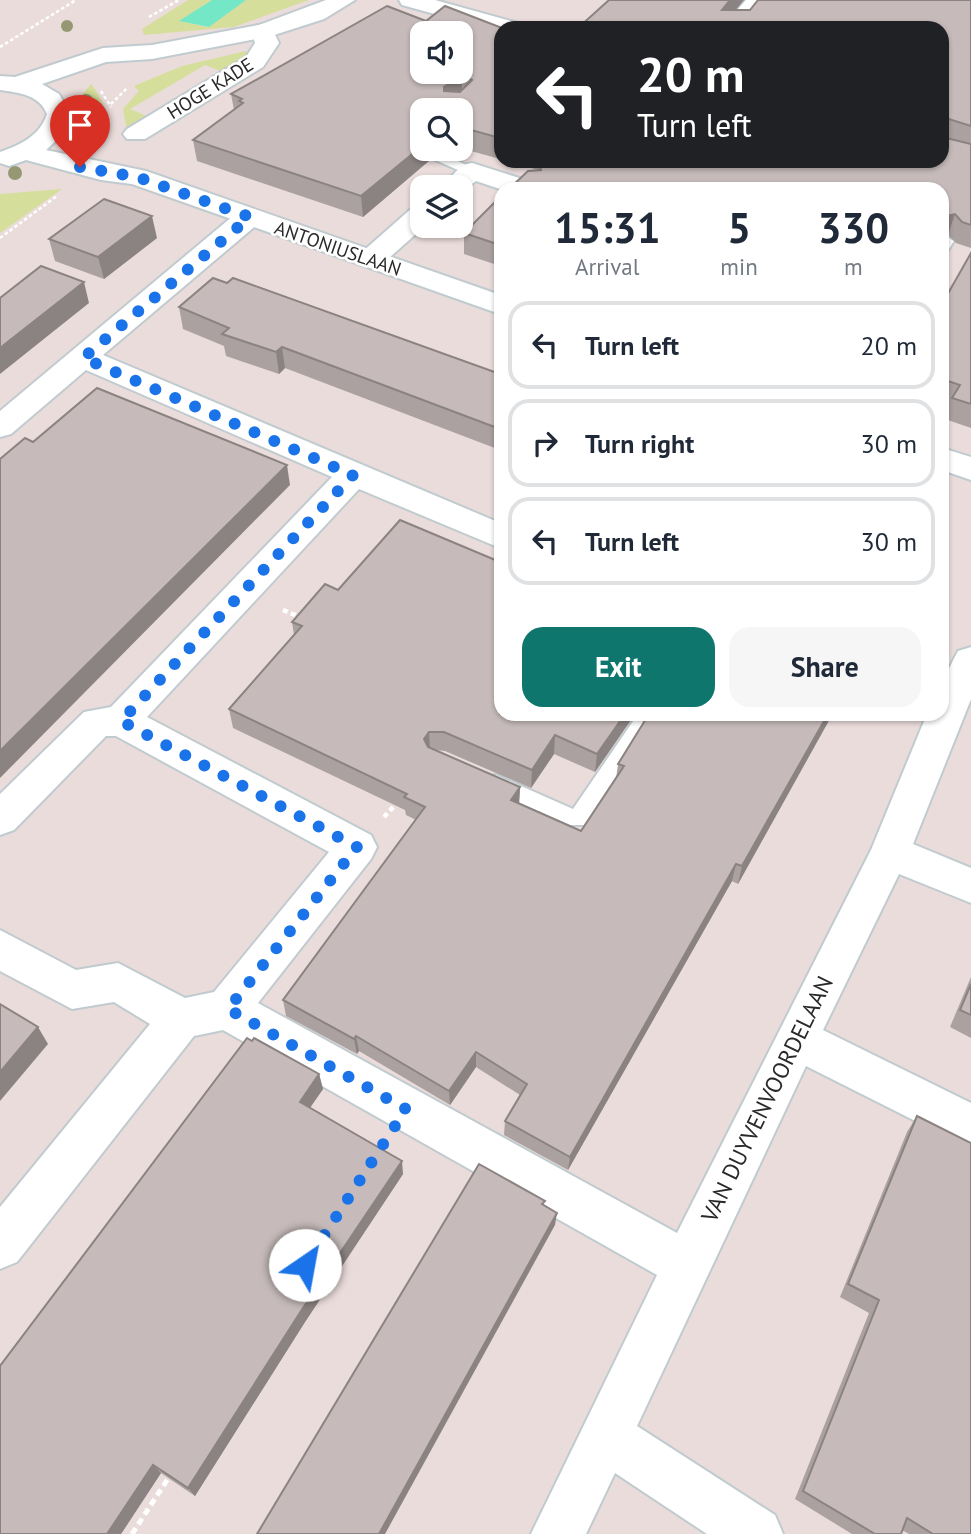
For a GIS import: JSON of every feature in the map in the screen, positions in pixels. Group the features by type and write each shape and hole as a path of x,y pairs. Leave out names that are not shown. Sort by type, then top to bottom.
{"street":[{"name":"HOGE KADE","path":"9,83 95,57 152,52 263,31 316,14 344,0"},
{"path":"410,0 494,24"},
{"path":"739,21 758,0"},
{"name":"HOGE KADE","path":"136,134 255,62 267,43 263,31"},
{"name":"HOGE KADE","path":"51,99 78,81 152,52"},
{"path":"9,83 37,90 51,99 59,114 52,132 12,156"},
{"name":"ANTONIUSLAAN","path":"52,132 117,162 137,177"},
{"name":"ANTONIUSLAAN","path":"12,156 137,177 494,303"},
{"path":"473,181 494,184"},
{"path":"0,427 250,217"},
{"path":"371,260 410,225"},
{"path":"83,358 494,534"},
{"path":"949,461 971,469"},
{"path":"121,721 353,475"},
{"name":"VAN DUYVENVOORDELAAN","path":"949,700 971,661"},
{"path":"0,819 97,722 121,721 357,847 228,1009 181,1019 0,1245"},
{"name":"VAN DUYVENVOORDELAAN","path":"558,1534 796,1039 890,852 938,721"},
{"path":"890,852 971,886"},
{"path":"0,949 72,990 118,982 181,1019"},
{"path":"228,1009 686,1265"},
{"path":"796,1039 971,1127"},
{"path":"606,1437 756,1534"}],"lane":[{"path":"438,161 457,175"},
{"path":"475,774 577,819 643,721"}],"path":[{"path":"0,47 76,0"},
{"path":"0,238 64,191"},
{"path":"243,593 304,619"},
{"path":"357,847 402,797"},
{"path":"132,1534 176,1465"}],"shaded area":[{"path":"188,0 212,0 180,21 208,27 246,0 309,0 234,27 144,35 142,29"},
{"path":"212,0 246,0 209,27 179,21"},
{"path":"246,51 249,55 223,72 205,65 130,109 149,117 127,131 123,109 139,91 134,86 182,66"},
{"path":"91,84 101,99 104,120 91,141 77,128 77,101"},
{"path":"62,189 0,233 0,194"}],"building":[{"path":"609,0 730,0 722,10 750,10 758,0 971,0 971,126 949,119 949,21 586,21"},
{"path":"387,6 426,21 445,6 494,25 494,136 473,131 473,98 410,98 410,156 361,196 193,140 243,103 239,101 242,99 231,94"},
{"path":"949,139 971,144 971,225 962,222 955,214 949,215 949,182 516,182 528,171 541,170 540,168 949,168"},
{"path":"104,199 152,216 98,257 49,239"},
{"path":"494,203 494,243 473,236 473,224"},
{"path":"971,253 971,404 952,398 960,385 949,381 949,292"},
{"path":"41,266 84,282 0,348 0,298"},
{"path":"213,278 227,283 233,278 494,372 494,427 282,347 276,352 222,334 229,328 179,307"},
{"path":"97,388 287,465 0,751 0,459 25,438 33,442"},
{"path":"400,520 494,559 494,721 620,721 597,754 555,735 532,770 444,732 429,732 424,739 428,747 520,787 511,800 581,831 624,766 618,764 645,721 824,721 742,866 736,864 570,1157 505,1121 527,1084 476,1052 449,1091 356,1036 354,1039 283,1000 425,807 404,797 407,794 229,709 302,626 292,622 325,584 338,590"},
{"path":"971,984 971,1015 960,1010"},
{"path":"0,1004 38,1027 0,1072"},
{"path":"247,1038 252,1041 254,1038 319,1074 300,1102 402,1161 301,1311 188,1488 153,1465 107,1534 0,1534 0,1366"},
{"path":"917,1116 971,1143 971,1534 933,1534 907,1518 901,1534 875,1534 803,1491 879,1300 848,1284"},
{"path":"479,1164 545,1201 542,1204 557,1213 379,1534 257,1534"}],"route":[{"path":"80,167 137,177 250,217 83,358 353,475 121,721 357,847 228,1009 406,1109 305,1265"}]}
